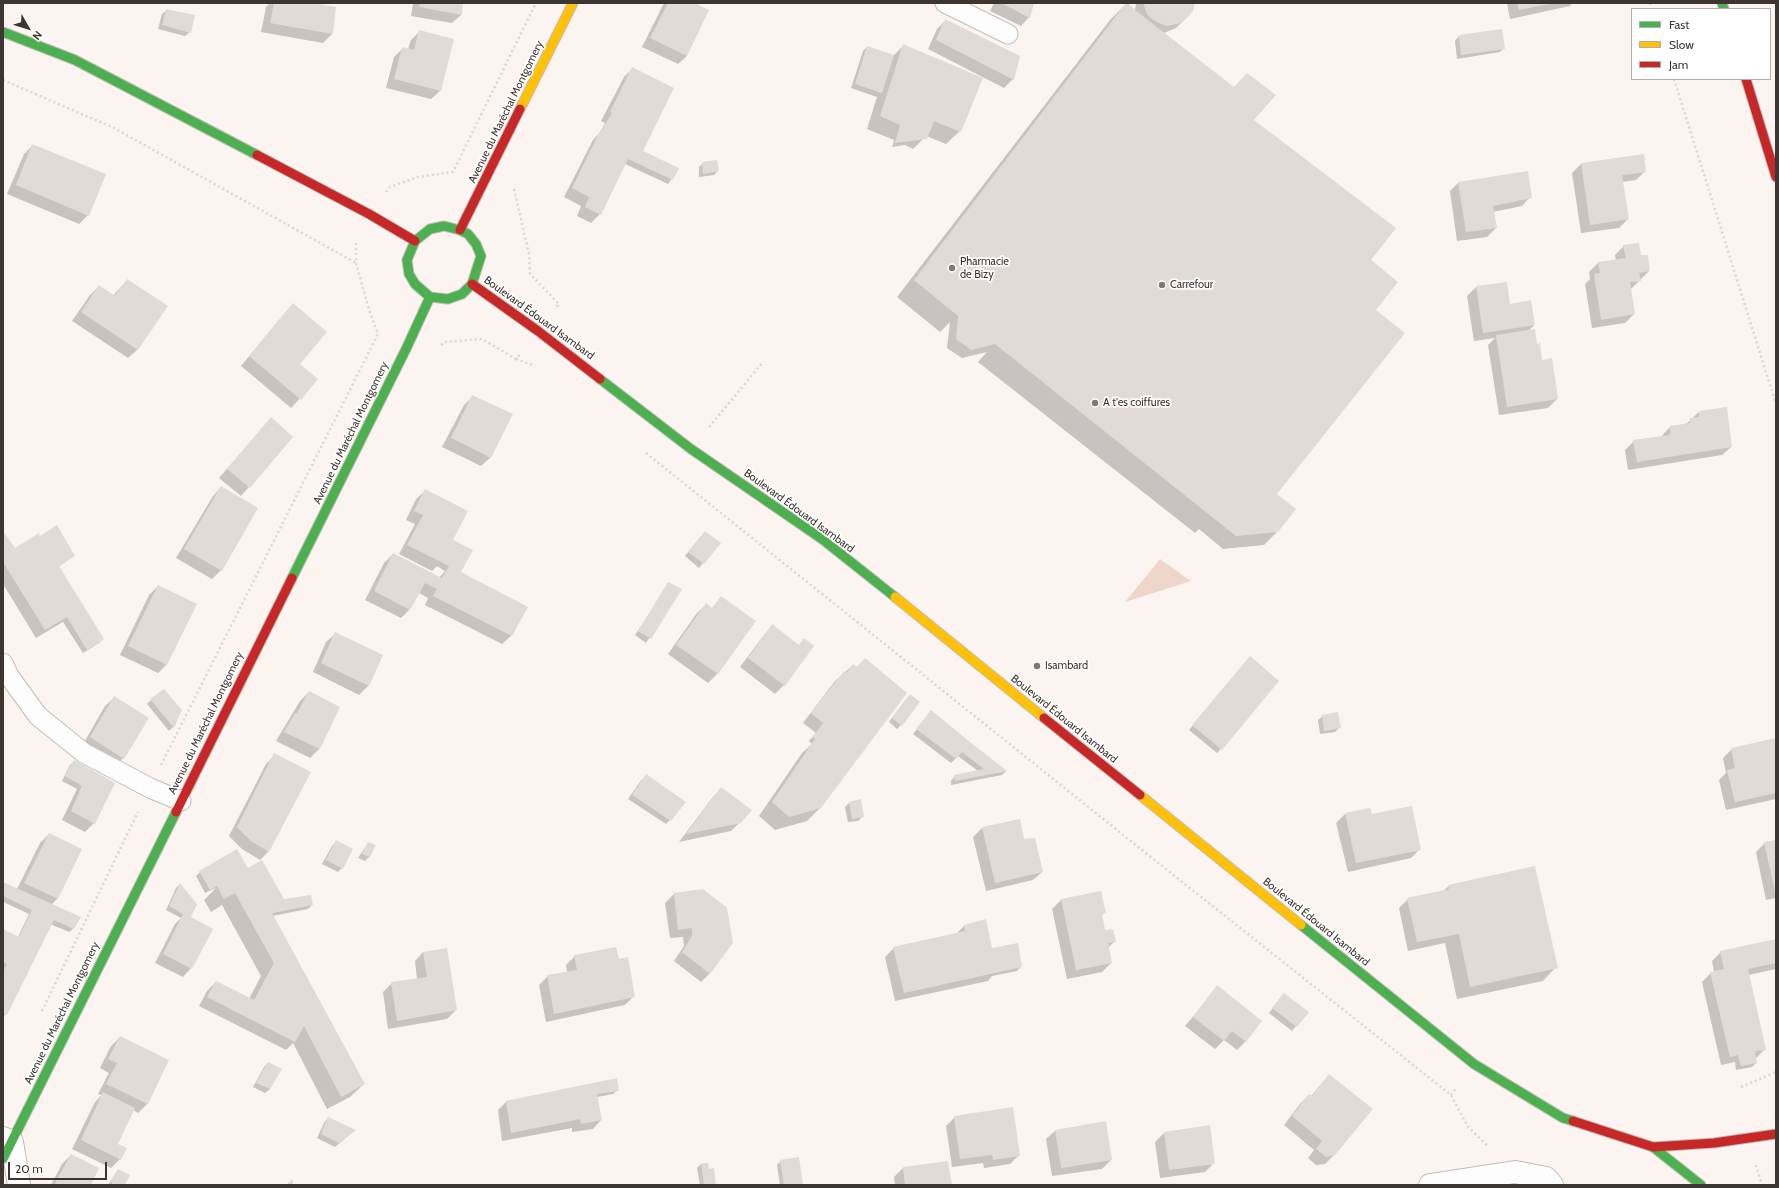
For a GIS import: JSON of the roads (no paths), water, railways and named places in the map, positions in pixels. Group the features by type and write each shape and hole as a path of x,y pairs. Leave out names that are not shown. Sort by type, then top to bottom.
{"main road":[{"name":"Avenue du Maréchal Montgomery","path":"460,230 573,3"},
{"path":"3,32 75,60 369,214 414,242"},
{"path":"1746,80 1776,177"},
{"path":"444,226 460,230 468,234 476,244 481,256 472,284 462,294 448,299 430,297 415,284 409,274 407,260 414,242 430,229 444,226"},
{"name":"Boulevard Édouard Isambard","path":"472,284 538,331 691,449 822,539 1474,1064 1563,1118 1653,1147 1701,1185"},
{"name":"Avenue du Maréchal Montgomery","path":"6,1146 181,801 403,356 430,297"},
{"name":"Boulevard Édouard Isambard","path":"1653,1147 1714,1143 1776,1134"}],"street":[{"path":"6,1146 19,1185"},
{"path":"1430,1185 1515,1172 1546,1178 1552,1185"}],"lane":[{"path":"945,3 1008,34"},
{"path":"3,663 9,676 38,716 84,753 150,788 181,801"}],"place":[{"name":"Pharmacie de Bizy","path":"952,268"},
{"name":"Carrefour","path":"1162,285"},
{"name":"A t'es coiffures","path":"1095,403"},
{"name":"Isambard","path":"1037,666"}]}
